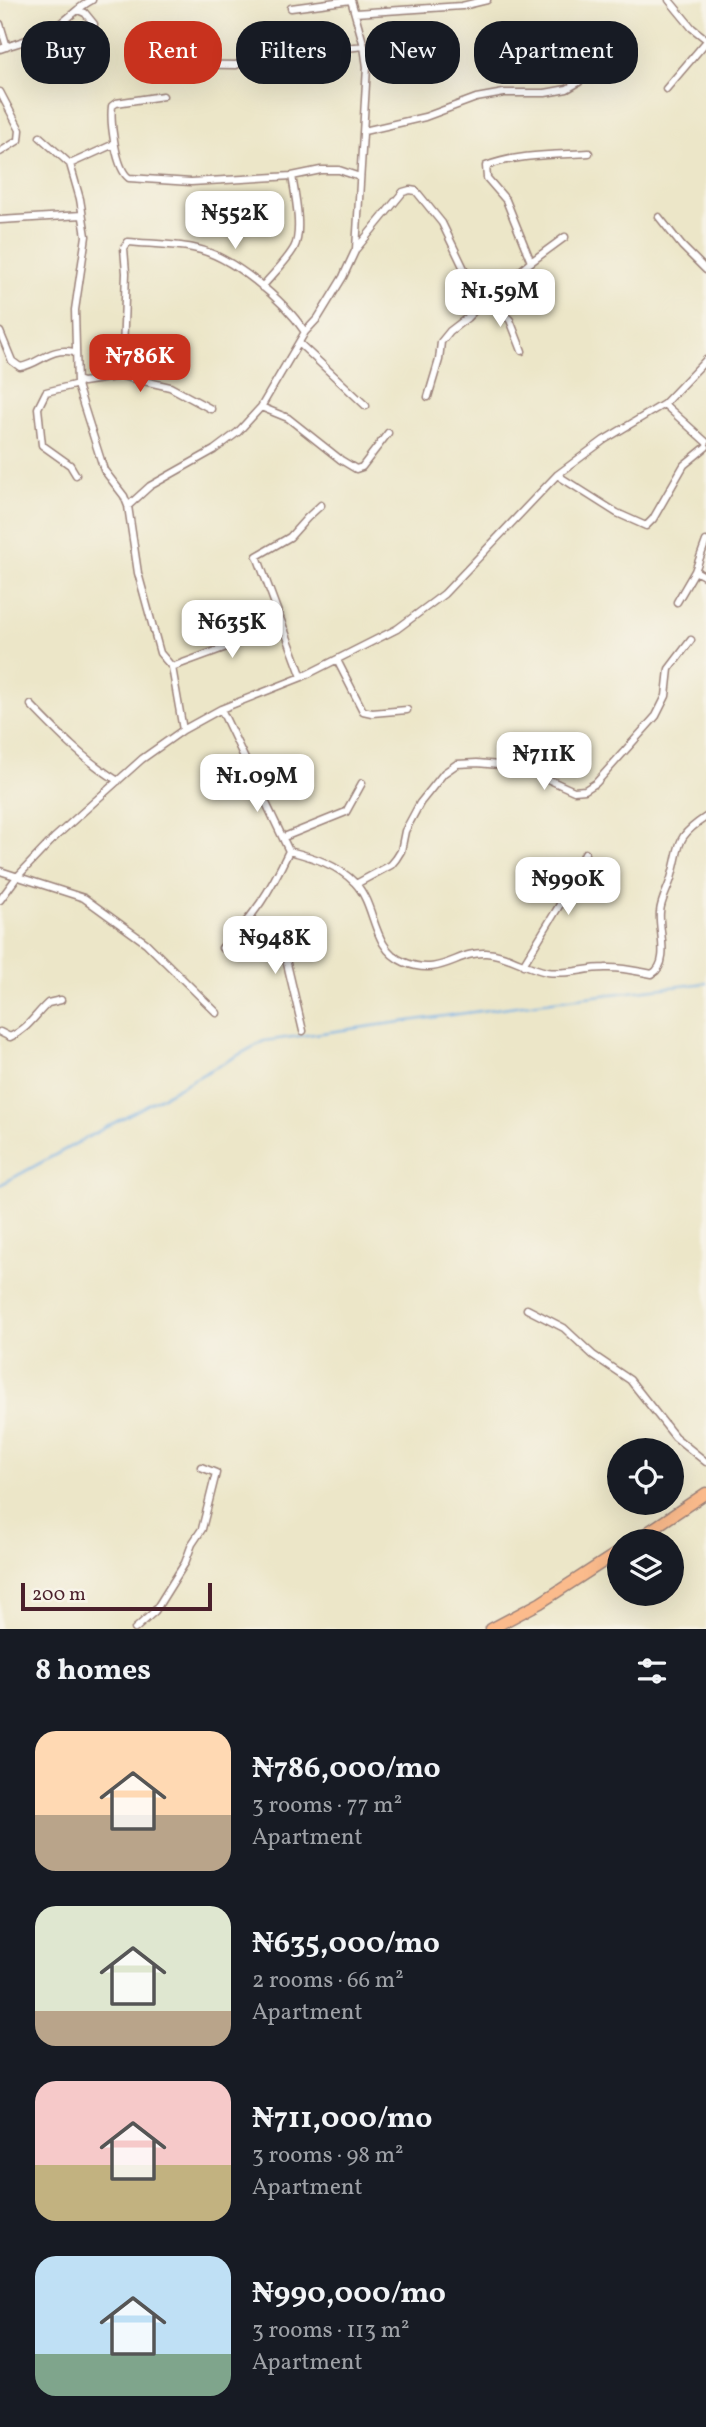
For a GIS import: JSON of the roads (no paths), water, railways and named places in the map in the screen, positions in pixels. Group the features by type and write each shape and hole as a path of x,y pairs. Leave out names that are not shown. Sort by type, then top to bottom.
{"highway":[{"path":"652,1529 706,1493"},
{"path":"491,1629 540,1603 607,1559"}],"street":[{"path":"0,24 4,48 53,29 78,5 92,0"},
{"path":"290,8 351,0 355,13 367,67 356,249"},
{"path":"355,13 462,6 487,0"},
{"path":"666,89 706,40 692,28 669,0"},
{"path":"78,5 92,21"},
{"path":"222,65 236,65 269,51 304,48 337,50 364,46"},
{"path":"364,131 425,117 475,98 503,93 545,93 567,89 576,84"},
{"path":"0,92 20,131 19,140 0,152"},
{"path":"163,96 116,103 112,106 114,144 124,175 129,178 191,182 292,176 321,170 339,170 360,177"},
{"path":"40,137 70,164 86,236 75,310 74,352 79,382 104,470 124,496 128,506 138,573 160,653 172,667 183,730"},
{"path":"70,164 114,144"},
{"path":"531,262 506,200 487,178 485,166 533,156 589,153"},
{"path":"262,287 295,247 296,200 292,176"},
{"path":"128,506 150,486 214,450 238,432 261,407 305,332 318,317 356,249 403,192 416,191 442,223 484,302 510,320 522,351"},
{"path":"0,220 82,215"},
{"path":"659,217 706,270"},
{"path":"428,397 445,336 531,262 565,237"},
{"path":"122,376 126,243 195,248 219,257 262,287 295,317 305,332"},
{"path":"0,332 12,361 20,367 50,353 65,350 74,352"},
{"path":"299,343 366,406"},
{"path":"0,900 17,877 54,838 142,759 183,730 221,709 302,677 397,629 444,594 557,475 604,440 664,404 706,360"},
{"path":"76,475 71,465 42,445 38,408 46,392 79,382 122,376 170,387 211,409"},
{"path":"557,475 617,513 646,526 653,520 684,465 706,444 664,404"},
{"path":"261,407 288,418 356,469 362,467 388,433"},
{"path":"302,677 257,556 290,537 321,505"},
{"path":"677,602 695,572 706,541"},
{"path":"695,572 706,577"},
{"path":"172,667 240,642 285,630"},
{"path":"356,884 391,865 401,851 405,831 420,803 444,773 457,764 521,767 574,791 585,790 596,783 656,716 666,696 669,669 691,640"},
{"path":"337,660 363,711 372,713 407,710"},
{"path":"31,705 66,742 118,781"},
{"path":"221,709 289,851 273,886 250,919 222,948"},
{"path":"284,837 346,812 362,783"},
{"path":"289,851 332,865 356,884 368,905 382,942 399,960 408,964 442,967 473,954 487,953 523,965 564,974 605,968 656,972 663,958 660,911 673,874 676,850 682,838 706,817"},
{"path":"523,965 559,906 585,853"},
{"path":"0,871 95,904 146,943 218,1013"},
{"path":"250,919 285,955 303,1031"},
{"path":"0,1032 10,1037 16,1035 48,1003 61,1000"},
{"path":"527,1309 564,1328 593,1354 630,1380 675,1437 706,1462"},
{"path":"135,1629 155,1611 169,1591 202,1529 216,1473 201,1468"}],"waterway":[{"path":"0,1185 264,1041 552,1001 706,983"}]}
